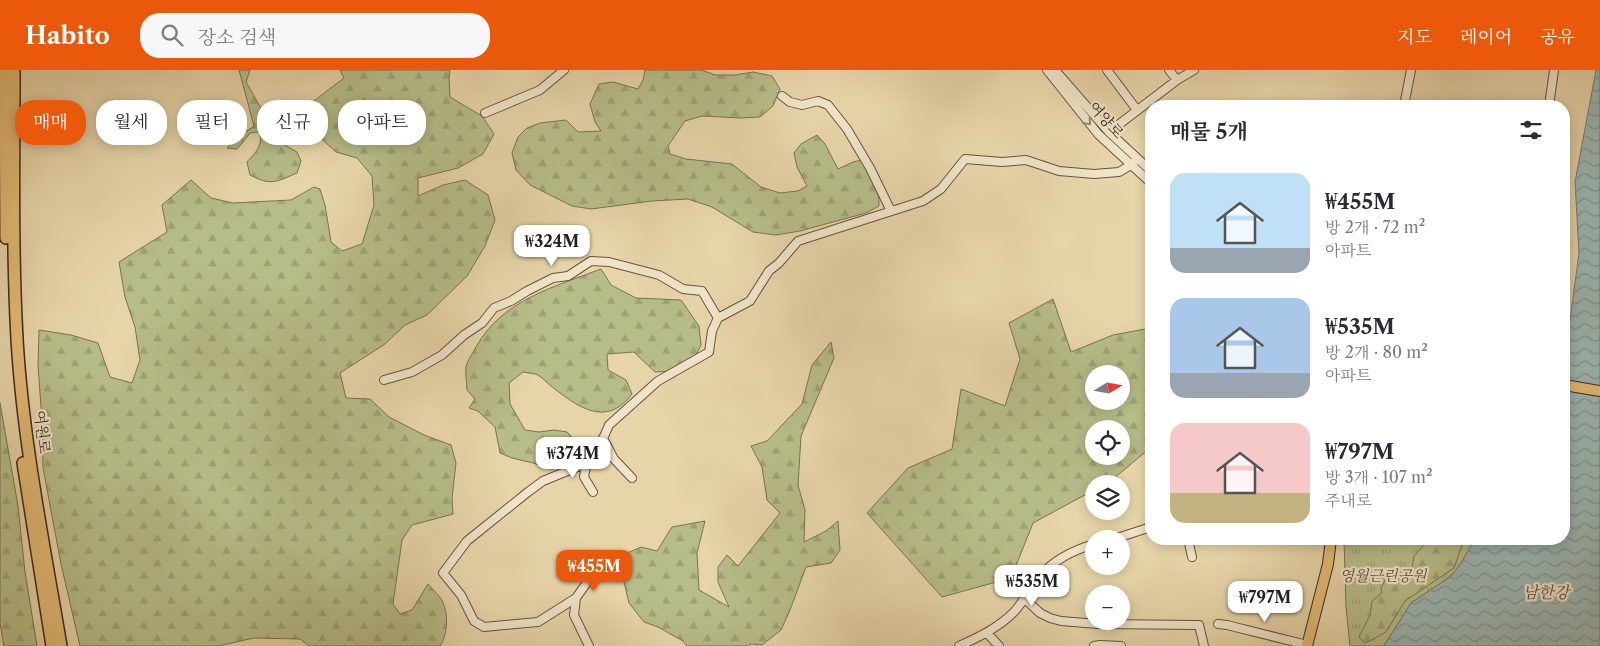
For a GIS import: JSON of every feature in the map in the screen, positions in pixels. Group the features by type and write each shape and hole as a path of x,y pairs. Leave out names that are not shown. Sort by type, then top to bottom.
{"highway":[{"name":"여원로","path":"5,70 6,268 9,335 21,454 52,646"},
{"name":"여원로","path":"14,70 14,267 17,340 29,453 61,646"}],"main road":[{"path":"1570,386 1600,391"},
{"path":"1307,646 1328,564 1330,545"}],"street":[{"path":"485,113 540,90 564,70"},
{"name":"여양로","path":"1047,70 1098,134 1145,168"},
{"name":"여양로","path":"1055,70 1145,176"},
{"path":"1107,70 1137,110"},
{"path":"1169,70 1177,80"},
{"path":"1150,100 1194,70"},
{"path":"1550,100 1554,70"},
{"path":"1405,100 1410,71"},
{"path":"782,96 790,102 802,105 818,101 828,105 846,129 870,168 892,212"},
{"path":"1109,132 1145,104"},
{"path":"593,574 576,598 538,622 484,627 474,621 461,594 443,573 467,541 528,492 543,481 582,465 603,438 609,425 658,381 709,352 712,331 718,318 750,301 769,271 779,263 798,240 923,201 941,189 965,159 1002,162 1026,160 1058,171 1094,174 1120,172 1134,162"},
{"path":"384,380 412,372 442,354 464,335 482,323 494,308 511,302 527,291 553,278 568,276 591,261 609,262 659,275 683,289 702,291 718,318"},
{"path":"603,438 614,458 632,478"},
{"path":"587,459 584,477 593,492"},
{"path":"1130,534 1145,529"},
{"path":"1189,545 1192,557"},
{"path":"959,646 987,633 1005,620 1015,611 1050,565 1070,553 1085,547"},
{"path":"576,598 574,615 589,646"},
{"path":"1024,598 1040,613 1050,618 1061,620 1098,624 1199,625 1204,646"},
{"path":"1218,624 1307,646"},
{"path":"987,633 999,646"},
{"path":"1094,646 1121,646"}],"green space":[{"path":"239,70 250,70 246,82 257,101 257,132 250,133 247,137 247,131 254,126"},
{"path":"340,70 450,70 450,97 482,116 494,134 483,154 458,168 418,178 418,196 443,185 465,180 488,195 495,220 485,246 467,276 427,315 405,325 385,344 340,373 346,398 370,399 389,417 424,435 451,445 456,463 452,498 453,514 412,525 402,540 393,604 400,614 412,610 428,584 444,604 446,629 443,641 440,646 309,646 300,639 254,638 218,646 80,646 61,564 43,468 38,366 39,330 71,335 98,343 110,377 132,383 140,360 135,327 125,297 119,262 167,232 162,205 191,180 211,198 233,203 291,200 314,187 320,189 325,205 331,242 342,251 362,244 374,205 372,176 357,158 336,152 328,145 328,100 315,100 344,78"},
{"path":"645,70 702,70 715,75 735,75 753,72 772,76 780,89 773,106 760,117 702,116 685,121 668,146 670,154 686,159 732,164 761,187 780,193 798,191 807,186 797,167 794,153 801,144 817,135 825,144 838,169 862,160 872,176 878,193 879,206 866,213 800,231 776,235 753,232 712,207 688,199 652,201 591,209 572,206 530,185 516,170 512,153 518,137 527,128 540,123 566,120 578,132 601,131 595,122 590,104 599,84 613,82 638,89 643,80"},
{"path":"230,145 240,145 237,149 227,148"},
{"path":"260,145 284,145 297,152 301,161 297,173 284,179 269,182 250,175 247,162"},
{"path":"601,269 611,285 636,298 681,300 699,326 701,345 695,357 671,371 655,372 634,352 607,354 608,370 626,380 632,394 622,405 612,410 601,412 581,406 560,393 539,376 523,372 509,383 510,404 525,430 567,432 573,438 576,450 566,463 551,469 500,453 495,427 478,411 469,408 475,399 467,390 466,370 476,347 487,331 515,306 548,289"},
{"path":"1053,299 1071,352 1113,335 1145,329 1145,452 1130,465 1130,420 1085,420 1085,465 1130,465 1118,475 1085,475 1085,495 1033,523 1011,578 942,597 867,513 908,468 952,449 961,389 1005,406 1020,359 1009,323"},
{"path":"831,342 834,358 801,436 798,485 805,510 804,542 826,531 838,521 840,550 831,563 806,567 781,630 762,645 687,646 683,641 658,627 644,622 629,603 618,557 641,547 657,551 672,527 705,521 697,553 699,590 729,607 718,582 718,567 727,555 738,566 780,513 767,500 762,467 751,446 767,441 802,404 812,365"},
{"path":"0,403 18,506 25,572 37,646 4,646 0,623"},
{"name":"영월근린공원","path":"1344,545 1472,545 1460,565 1450,577 1411,603 1384,646 1350,646 1346,607"},
{"path":"1424,545 1462,545 1454,568 1405,601 1386,632 1364,643 1359,637 1370,615 1372,601 1382,593 1381,588 1385,580 1391,581 1402,577 1412,568 1414,556"}],"water":[{"name":"남한강","path":"1596,70 1600,70 1600,646 1384,646 1411,603 1450,577 1460,565 1472,545 1570,545 1570,320 1579,253 1575,182"}]}
